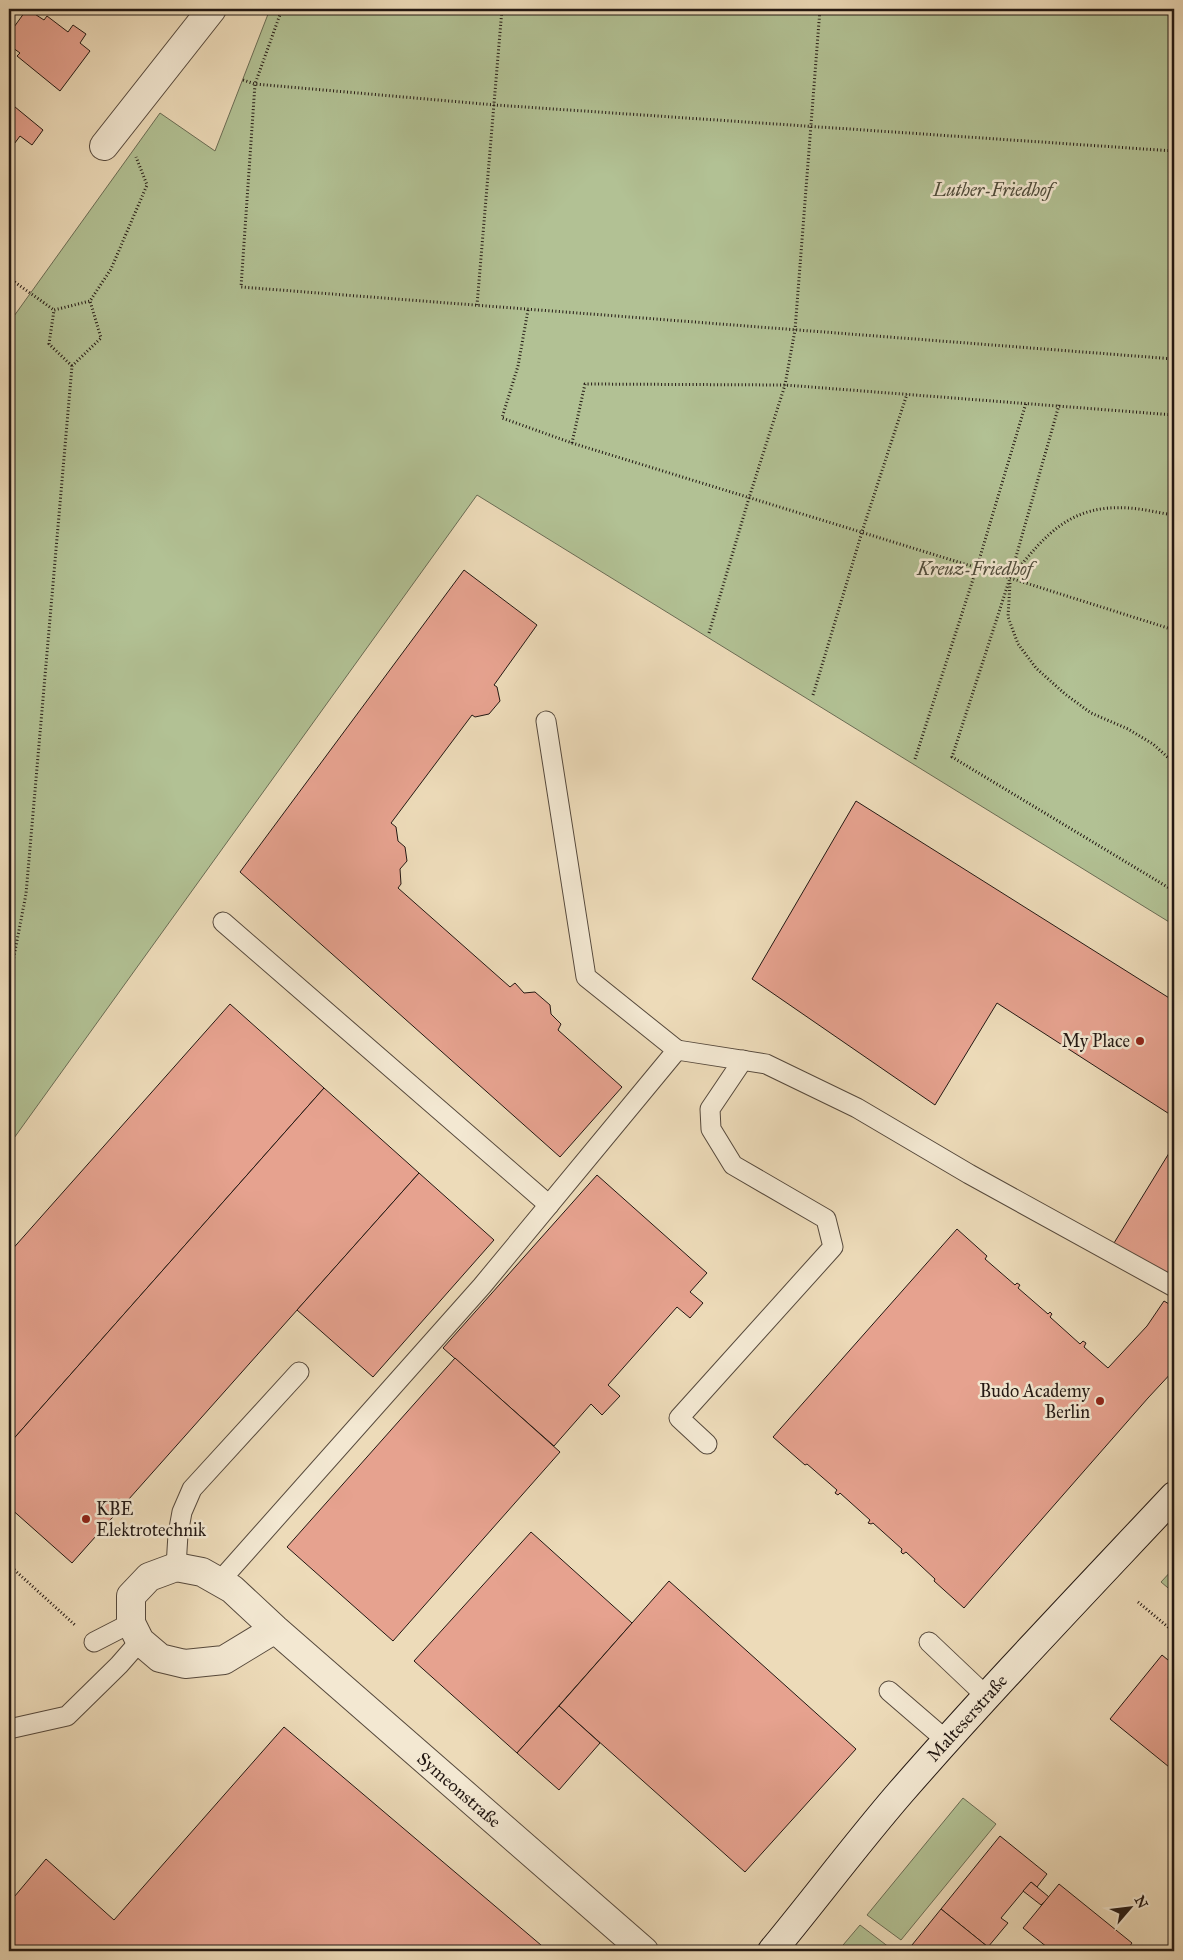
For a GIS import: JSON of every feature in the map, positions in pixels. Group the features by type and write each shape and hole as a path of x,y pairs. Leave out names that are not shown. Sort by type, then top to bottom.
{"street":[{"path":"111,138 212,9"},
{"name":"Malteserstraße","path":"772,1951 899,1794 986,1696 1174,1496"},
{"name":"Symeonstraße","path":"135,1632 132,1596 149,1576 176,1567 202,1572 232,1589 275,1629 644,1951"},
{"path":"135,1632 160,1658 185,1664 224,1660 275,1629"}],"lane":[{"path":"546,721 586,977 677,1050 766,1064 857,1108 969,1174 1174,1287"},
{"path":"223,922 549,1205"},
{"path":"219,1582 482,1286 677,1050"},
{"path":"707,1444 679,1418 832,1248 826,1219 732,1165 711,1129 710,1109 742,1060"},
{"path":"176,1567 178,1534 182,1512 192,1489 299,1372"},
{"path":"94,1642 135,1632"},
{"path":"9,1729 67,1716 119,1665 135,1632"},
{"path":"929,1642 986,1696"},
{"path":"889,1691 946,1741"}],"path":[{"path":"282,9 255,84 241,287 1174,359"},
{"path":"477,305 502,9"},
{"path":"709,633 785,385 795,330 820,9"},
{"path":"243,80 255,84 495,105 1174,151"},
{"path":"9,278 54,310 90,301 111,269 147,185 136,158 111,138"},
{"path":"9,982 26,894 72,366 101,338 90,301"},
{"path":"528,309 518,366 502,418 572,443 977,567 1174,630"},
{"path":"54,310 49,344 72,366"},
{"path":"572,443 585,384 785,385 1174,414"},
{"path":"813,695 862,532 908,394"},
{"path":"915,759 977,567 1026,403"},
{"path":"1059,405 1010,578 952,757 1174,891"},
{"path":"1174,515 1128,508 1098,509 1068,519 1039,542 1010,578 1008,617 1018,644 1036,668 1065,694 1091,713 1128,729 1153,744 1174,763"},
{"path":"9,1565 94,1642"},
{"path":"1138,1602 1174,1632"}],"green space":[{"path":"270,9 1174,9 1174,925 477,495 9,1145 9,323 160,113 215,151"},
{"path":"1174,1568 1174,1593 1161,1582"},
{"path":"963,1798 996,1824 901,1940 867,1915"},
{"path":"860,1925 894,1951 838,1951"}],"building":[{"path":"27,9 44,20 47,16 68,32 73,25 86,34 80,43 90,51 60,91 17,56 20,53 9,45 9,34"},
{"path":"9,102 43,130 32,145 20,136 9,151"},
{"path":"464,570 537,625 494,685 497,687 500,701 489,714 475,717 472,715 391,823 396,827 398,841 405,847 407,861 400,869 401,884 398,888 510,987 515,983 524,993 535,992 550,1005 551,1014 561,1024 558,1030 622,1087 560,1157 240,872"},
{"path":"856,801 1174,1001 1174,1117 997,1003 935,1105 752,979"},
{"path":"230,1004 324,1088 9,1444 9,1253"},
{"path":"324,1088 419,1173 72,1563 9,1507 9,1444"},
{"path":"1174,1145 1174,1279 1114,1243"},
{"path":"419,1173 494,1240 373,1377 297,1310"},
{"path":"597,1175 707,1273 690,1292 703,1303 690,1318 677,1307 608,1385 620,1396 602,1415 591,1404 554,1446 443,1348"},
{"path":"957,1229 987,1256 985,1259 1015,1285 1017,1283 1020,1285 1018,1288 1048,1314 1050,1312 1052,1314 1050,1317 1080,1344 1083,1341 1086,1343 1084,1347 1108,1368 1147,1326 1164,1301 1174,1307 1174,1370 964,1608 906,1552 903,1554 901,1552 902,1549 873,1523 868,1523 870,1520 840,1493 838,1495 835,1493 837,1490 773,1437"},
{"path":"455,1358 560,1452 393,1641 287,1547"},
{"path":"531,1532 632,1623 517,1753 414,1661"},
{"path":"669,1581 856,1749 745,1872 559,1706"},
{"path":"1162,1655 1174,1665 1174,1771 1110,1719"},
{"path":"559,1706 600,1743 559,1790 517,1753"},
{"path":"284,1727 548,1951 9,1951 9,1903 46,1859 114,1920"},
{"path":"1000,1836 1047,1874 1037,1887 1031,1882 1001,1918 1008,1923 988,1947 941,1909"},
{"path":"1031,1882 1049,1897 1041,1905 1023,1891"},
{"path":"1059,1884 1132,1943 1126,1951 1052,1951 1023,1928"},
{"path":"941,1909 988,1947 985,1951 909,1951"}],"place":[{"name":"My Place","path":"1140,1041"},
{"name":"Budo Academy Berlin","path":"1100,1401"},
{"name":"KBE Elektrotechnik","path":"86,1519"}],"park label":[{"name":"Luther-Friedhof","path":"993,190"},
{"name":"Kreuz-Friedhof","path":"975,569"}]}
